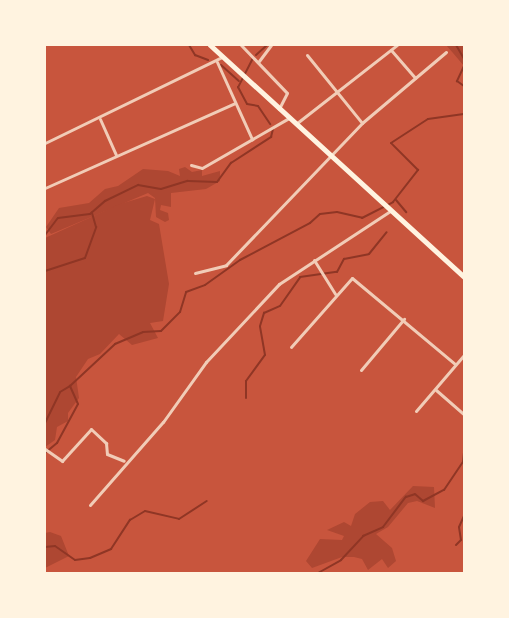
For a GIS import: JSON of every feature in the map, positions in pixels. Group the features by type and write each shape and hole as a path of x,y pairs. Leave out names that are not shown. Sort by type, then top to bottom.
{"highway":[{"path":"210,45 464,277"}],"street":[{"path":"241,45 259,61 287,93 279,109"},
{"path":"259,61 271,45"},
{"path":"296,124 397,45"},
{"path":"391,50 415,78"},
{"path":"195,273 226,265 362,123 446,52"},
{"path":"307,56 362,123"},
{"path":"45,143 100,119 217,62 222,57"},
{"path":"217,62 252,139"},
{"path":"45,188 235,103"},
{"path":"191,165 202,168 289,118"},
{"path":"100,119 117,155"},
{"path":"90,505 125,462 163,422 206,362 288,275 391,210"},
{"path":"314,259 335,294"},
{"path":"291,347 335,294 352,278 404,319 455,364"},
{"path":"361,370 404,319"},
{"path":"416,411 464,355"},
{"path":"436,390 464,414"},
{"path":"45,449 62,461 90,429 106,443 107,454 125,462"}],"shaded area":[{"path":"446,45 464,45 464,66 453,53"},
{"path":"185,167 192,172 202,170 202,176 220,171 220,181 206,189 171,193 171,207 161,205 160,210 168,213 169,220 165,222 156,217 155,198 148,193 51,234 46,227 59,208 89,203 105,189 118,186 143,169 168,171 180,176 179,169"},
{"path":"147,196 155,199 150,220 159,224 169,284 163,321 150,323 158,338 132,345 119,334 100,354 88,359 76,377 79,398 68,413 68,421 57,427 55,440 45,447 45,238 120,204"},
{"path":"413,486 434,487 435,508 417,501 408,503 388,527 376,534 392,548 396,561 388,568 382,559 368,570 362,559 354,557 342,557 312,568 306,561 320,539 342,540 344,536 327,530 344,522 351,526 355,514 370,502 383,501 390,510"},
{"path":"50,532 61,536 69,556 45,568 45,533"}],"waterway":[{"path":"189,45 195,55 208,60"},
{"path":"256,55 267,45"},
{"path":"456,45 464,59"},
{"path":"253,58 238,87 247,104 258,106 270,124"},
{"path":"221,65 239,81"},
{"path":"464,66 457,81 464,86"},
{"path":"45,453 57,443 78,404 70,386 115,344 143,332 161,331 180,312 186,292 205,285 240,260 310,223 320,214 337,212 362,218 393,202 418,170 391,143 428,119 464,114"},
{"path":"45,235 58,218 90,214 105,201 138,185 161,189 188,181 217,182 231,163 271,137 273,129"},
{"path":"396,200 406,212"},
{"path":"45,271 85,258 96,227 92,213"},
{"path":"246,398 246,381 265,355 260,326 264,313 280,306 300,277 337,272 344,259 369,254 387,232"},
{"path":"45,423 60,392 70,386"},
{"path":"318,573 341,560 363,536 383,527 406,497 415,494 423,501 444,490 463,462 464,453"},
{"path":"45,547 55,546 75,560 90,558 111,549 130,520 145,511 179,519 207,501"},
{"path":"456,545 461,540 459,527 464,516"}]}
